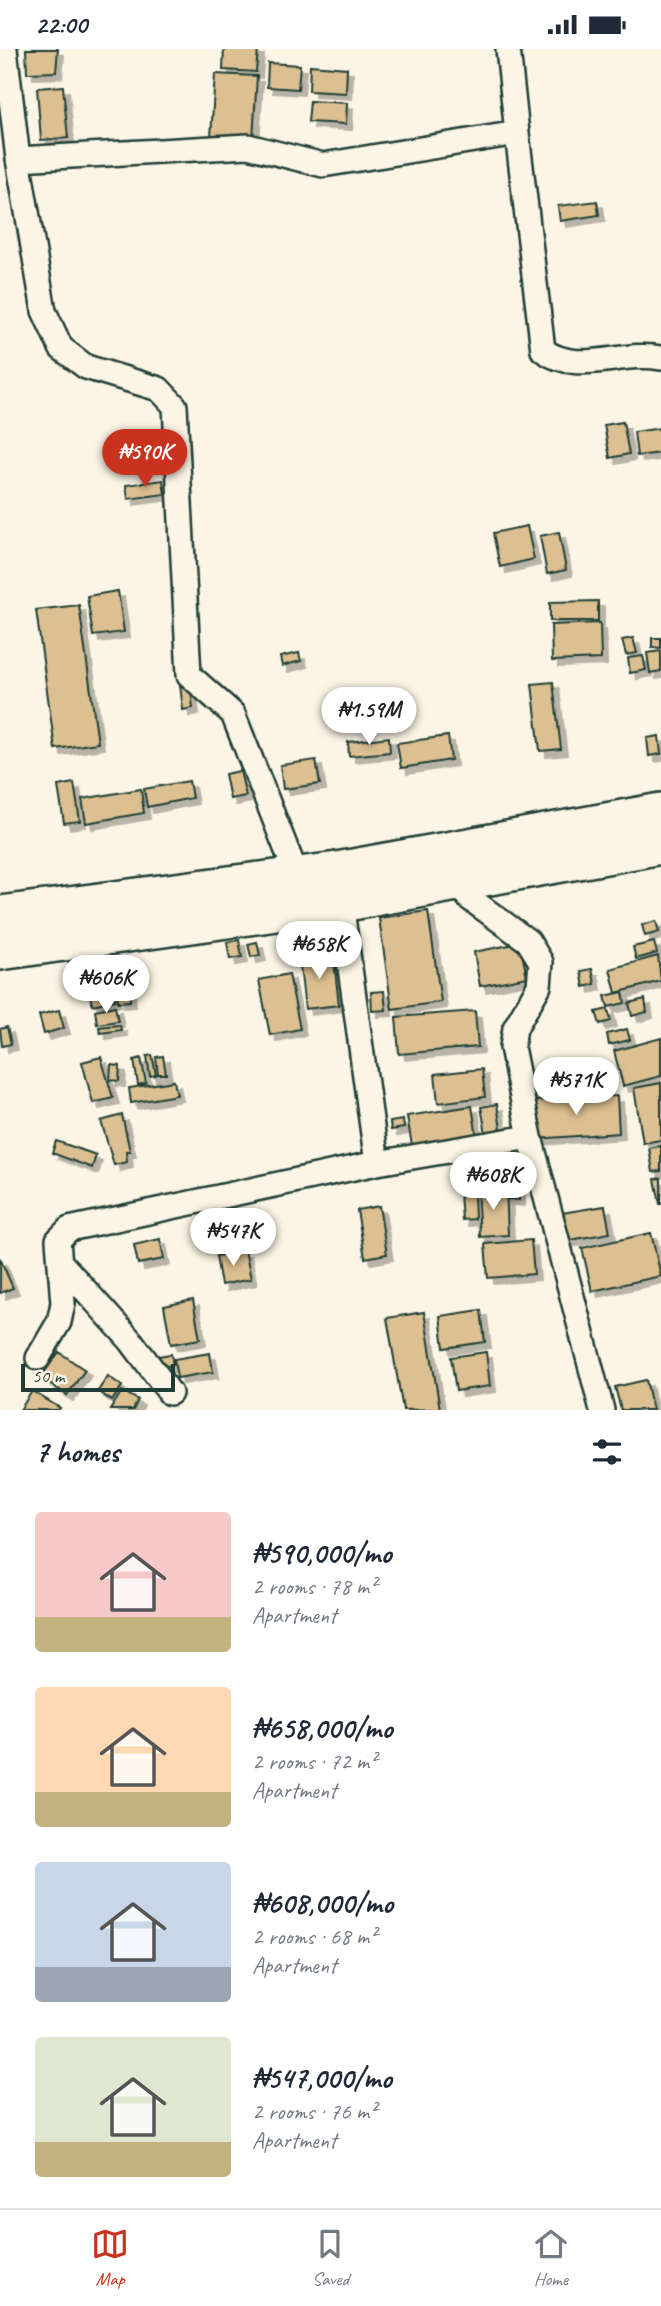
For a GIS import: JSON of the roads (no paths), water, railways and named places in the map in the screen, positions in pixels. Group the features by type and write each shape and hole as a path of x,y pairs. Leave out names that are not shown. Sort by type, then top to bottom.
{"main road":[{"path":"0,915 297,876 661,812"},
{"path":"0,951 341,903 661,845"}],"street":[{"path":"5,49 18,159 44,311 61,348 86,367 159,389 175,406 189,675 233,714 297,876"},
{"path":"508,49 543,351 556,360 576,363 645,355 661,358"},
{"path":"18,159 248,146 323,165 517,132"},
{"path":"457,880 469,898 528,941 541,963 540,986 515,1028 512,1047 530,1137 602,1410"},
{"path":"341,903 377,1163"},
{"path":"38,1358 59,1322 63,1303 58,1240 69,1229 377,1163 530,1137"},
{"path":"60,1262 131,1341 170,1393"}]}
